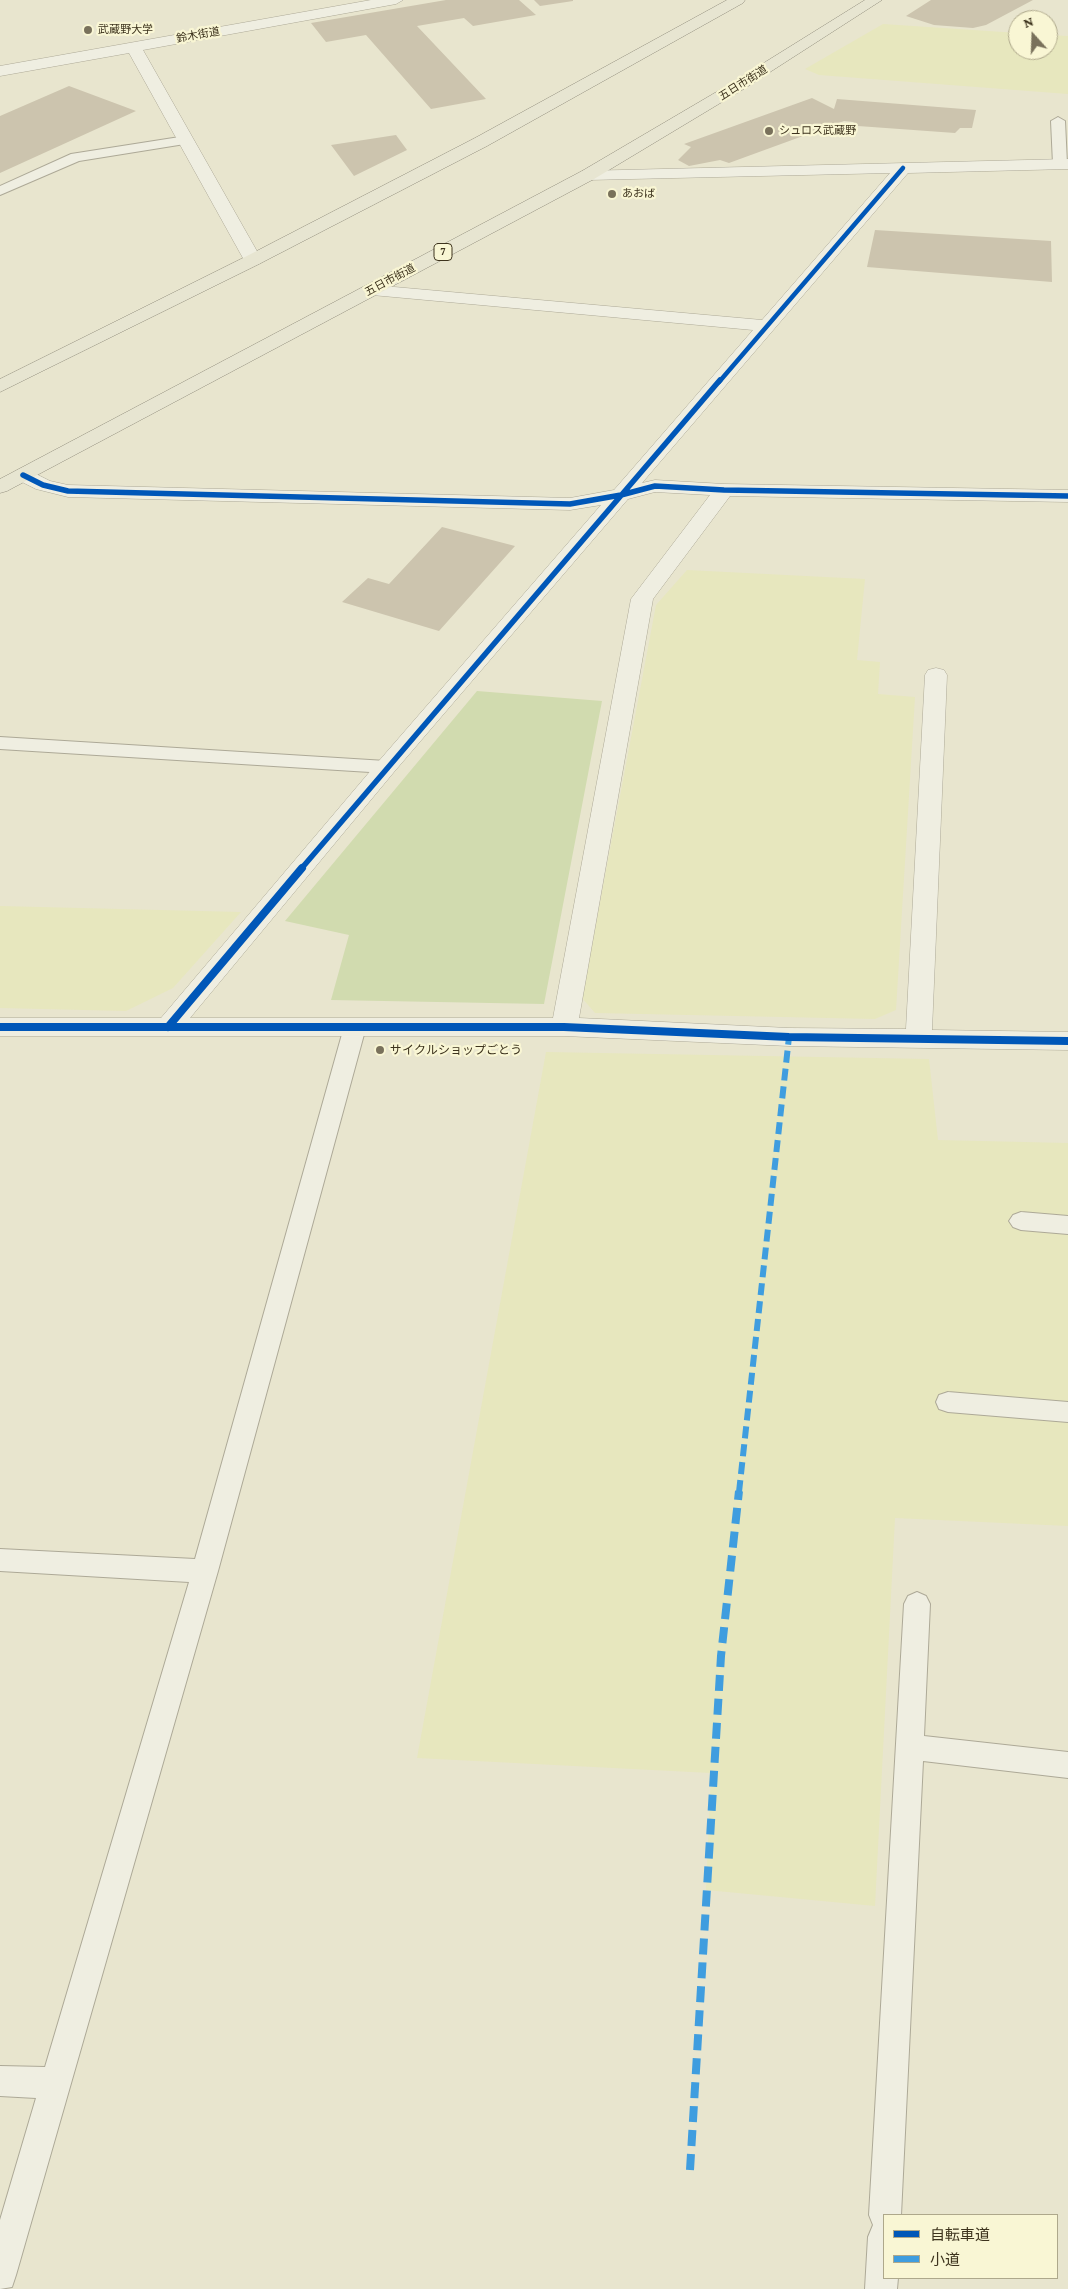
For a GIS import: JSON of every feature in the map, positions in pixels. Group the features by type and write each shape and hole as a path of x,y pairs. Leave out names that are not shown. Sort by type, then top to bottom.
{"main road":[{"path":"0,386 253,260 481,142 738,0"},
{"name":"五日市街道","path":"0,486 588,175 736,87 875,0"}],"street":[{"name":"鈴木街道","path":"0,71 396,0"},
{"path":"134,46 253,260"},
{"path":"588,175 1064,164"},
{"path":"168,1027 386,767 903,168"},
{"path":"372,290 766,326"},
{"path":"23,475 42,485 68,491 570,504 621,495 655,486 724,490 1068,496"},
{"path":"564,1027 642,599 724,490"},
{"path":"919,1037 936,674"},
{"path":"0,1027 564,1027 789,1037 919,1037 1068,1041"}],"lane":[{"path":"1058,121 1064,164"},
{"path":"0,191 76,157 186,140"},
{"path":"0,742 386,767"},
{"path":"0,2275 205,1572 355,1027"},
{"path":"1021,1221 1068,1225"},
{"path":"948,1402 1068,1412"},
{"path":"0,1560 205,1572"},
{"path":"885,2214 917,1604"},
{"path":"910,1747 1068,1764"},
{"path":"0,2081 56,2083"},
{"path":"882,2289 883,2263"}],"green space":[{"path":"883,24 1008,32 1008,60 1058,60 1058,36 1068,36 1068,94 819,75 805,69"},
{"path":"687,570 865,579 857,660 880,662 878,694 915,697 896,1010 875,1019 595,1013 582,998 656,605"},
{"path":"477,691 602,701 544,1004 331,1000 349,935 285,921"},
{"path":"0,906 241,912 173,988 126,1011 0,1008"},
{"path":"546,1052 929,1059 938,1140 1068,1143 1068,1526 895,1518 875,1906 706,1890 711,1773 417,1758"}],"building":[{"path":"446,0 519,0 536,15 473,26 464,18 417,26 486,99 431,109 366,35 326,42 311,23"},
{"path":"534,0 573,0 573,1 540,6"},
{"path":"931,0 1033,0 1014,10 1008,10 1008,13 986,25 973,28 934,25 906,16"},
{"path":"69,86 136,111 0,173 0,116"},
{"name":"シュロス武蔵野","path":"812,98 834,109 837,99 976,110 972,128 960,128 955,133 858,126 853,122 844,121 729,163 720,160 689,166 678,160 691,147 684,144"},
{"path":"396,135 407,150 354,176 331,145"},
{"path":"875,230 1051,241 1052,282 867,267"},
{"path":"442,527 515,546 439,631 342,602 368,578 389,584"}],"marked path":[{"path":"690,2170 721,1656 789,1037"}],"cycle path":[{"path":"168,1027 386,767 903,168"},
{"path":"23,475 43,485 68,491 570,504 621,495 655,486 724,490 1068,496"},
{"path":"0,1027 564,1027 789,1037 1068,1041"}],"place":[{"name":"武蔵野大学","path":"88,30"},
{"name":"シュロス武蔵野","path":"769,131"},
{"name":"あおば","path":"612,194"},
{"name":"サイクルショップごとう","path":"380,1050"}]}
